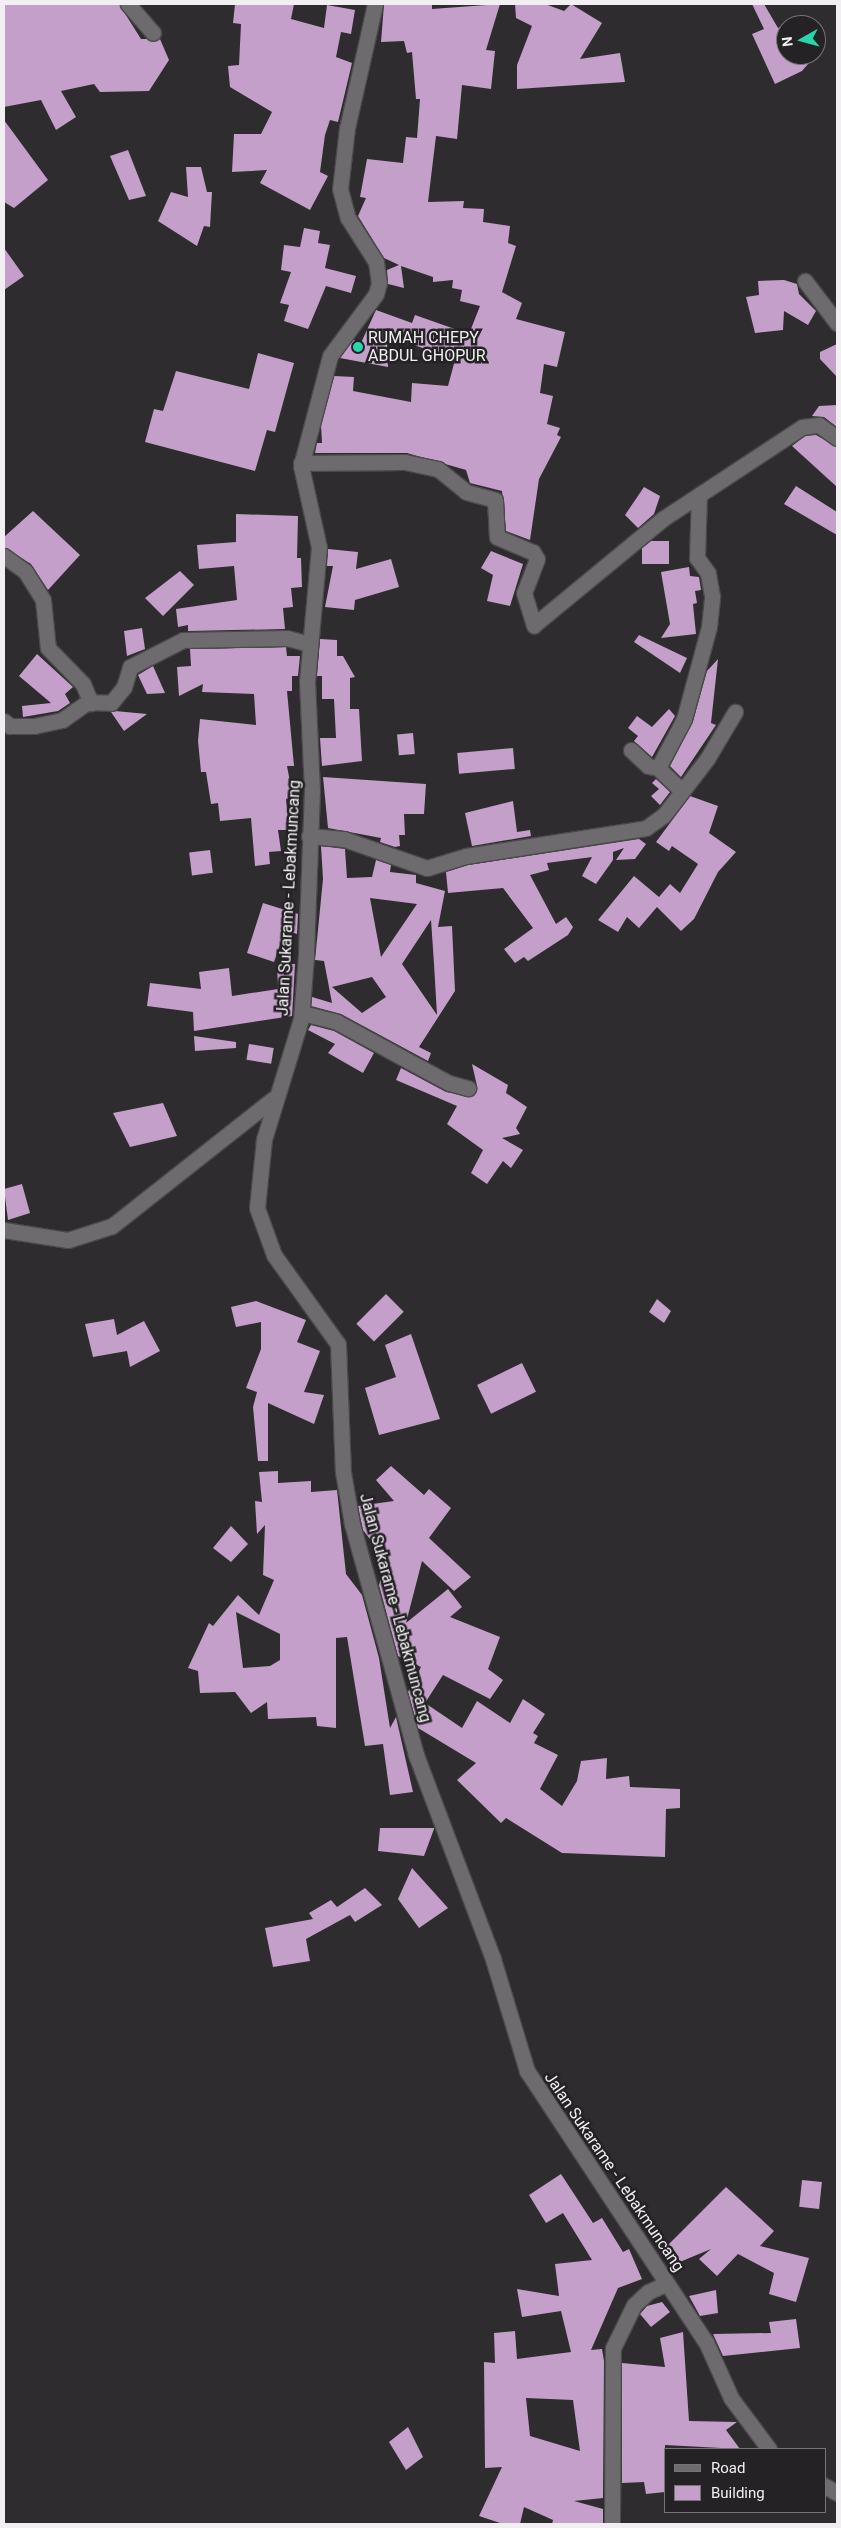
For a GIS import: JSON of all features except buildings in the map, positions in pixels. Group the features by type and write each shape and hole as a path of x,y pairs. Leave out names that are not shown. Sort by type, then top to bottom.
{"street":[{"path":"128,4 152,33"},
{"name":"Jalan Sukarame - Lebakmuncang","path":"375,4 347,128 340,189 348,218 376,262 379,283 376,294 330,356 301,462 303,494 319,547 309,644 309,836 302,1013 286,1074 273,1099 257,1168 257,1208 274,1255 338,1344 348,1502 428,1791 493,1959 527,2071 706,2342 747,2424 768,2448"},
{"path":"804,281 837,323"},
{"path":"301,462 405,462 438,469 470,494 495,500 497,537 532,552 537,559 524,593 529,620 534,625 699,495 802,427 819,425 837,438"},
{"path":"658,768 680,733 709,627 710,588 708,573 697,558 699,495"},
{"path":"4,556 25,571 43,600 48,648 83,684 91,702"},
{"path":"4,720 10,726 34,726 62,720 91,702 111,703 124,687 130,667 183,640 287,638 309,644"},
{"path":"309,836 344,839 420,867 436,868 466,856 646,828 664,815 723,738 735,712"},
{"path":"631,750 648,766 658,768 682,791"},
{"path":"302,1013 337,1022 449,1083 468,1088"},
{"path":"4,1230 68,1240 112,1226 273,1099"},
{"path":"612,2524 613,2348 634,2305 667,2283"},
{"path":"826,2487 837,2493"}],"place":[{"name":"RUMAH CHEPY ABDUL GHOPUR","path":"358,347"}]}
